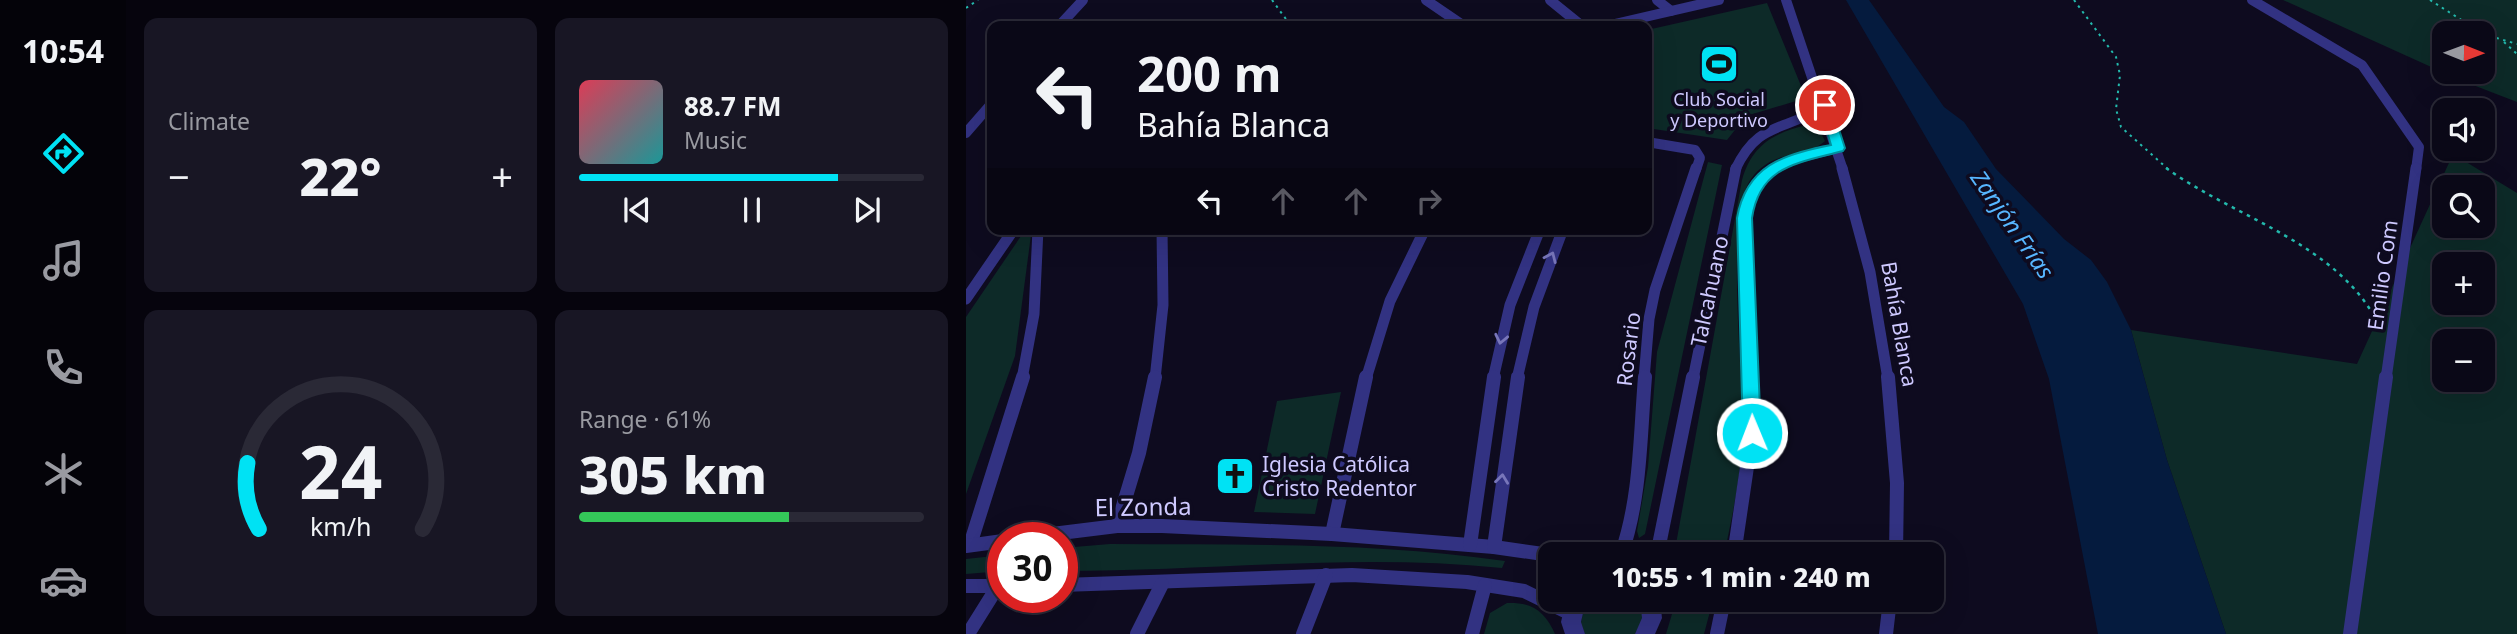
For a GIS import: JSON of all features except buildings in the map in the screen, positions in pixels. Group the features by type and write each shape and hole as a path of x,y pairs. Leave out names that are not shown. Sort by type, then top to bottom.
{"street":[{"path":"1064,21 1083,0"},
{"path":"1426,0 1457,21"},
{"path":"1550,0 1575,21"},
{"path":"1657,0 1671,11"},
{"path":"1628,21 1720,0"},
{"path":"1786,0 1825,105"},
{"name":"Emilio Com","path":"2252,0 2362,65 2419,147 2350,634"},
{"name":"Bahía Blanca","path":"1825,105 1866,250 1886,343 1898,457 1896,542"},
{"name":"Talcahuano","path":"1660,542 1735,171 1743,150 1757,134 1814,115 1825,105"},
{"path":"966,133 987,109"},
{"name":"Rosario","path":"1625,542 1636,488 1649,319 1699,153 1652,143"},
{"path":"1736,542 1747,483 1752,433 1744,218 1747,204 1755,184 1771,169 1811,153 1839,148"},
{"path":"966,299 1010,235"},
{"path":"987,543 968,545 1008,438 1028,363 1036,298 1038,235"},
{"path":"1117,526 1156,387 1162,338 1162,235"},
{"path":"1332,534 1380,323 1402,268 1421,235"},
{"path":"1470,545 1501,335 1514,288 1537,235"},
{"path":"1494,547 1519,357 1546,266 1560,235"},
{"name":"El Zonda","path":"1078,531 1117,526 1332,534 1494,547 1538,553"},
{"path":"1303,634 1326,575"},
{"path":"1078,585 1162,584 1352,575 1485,585 1524,592 1573,622"},
{"path":"1137,634 1162,584"},
{"path":"1472,634 1485,585"},
{"path":"966,586 987,586"},
{"path":"968,634 987,606"},
{"path":"1644,634 1651,612"},
{"path":"1717,634 1722,612"},
{"path":"1886,634 1889,612"}],"path":[{"path":"966,8 978,0"},
{"path":"1272,0 1287,21"},
{"path":"2074,0 2109,46 2119,66 2114,102 2116,118 2126,134 2179,177 2320,258 2347,280 2375,314 2389,356"},
{"path":"2430,0 2463,21"},
{"path":"2496,38 2517,44"},
{"path":"2502,40 2517,54"}],"green space":[{"path":"2283,0 2517,0 2517,102 2470,84 2496,84 2496,21 2432,21 2432,67"},
{"name":"Club Social y Deportivo","path":"1767,3 1806,98 1746,116 1727,140 1652,129 1652,29"},
{"path":"1817,125 1825,141 1809,150 1779,158 1760,169 1751,179 1743,198 1739,225 1737,297 1743,428 1741,460 1726,542 1676,542 1742,180 1758,149 1784,132"},
{"path":"2450,161 2464,161 2487,175 2443,175"},
{"path":"1708,162 1722,165 1645,534 1639,538 1637,531 1648,467 1657,352"},
{"path":"2495,180 2517,193 2517,634 2226,634 2167,460 2131,330 2357,364 2432,200 2432,238 2495,238"},
{"path":"1031,235 1015,356 966,494 966,317 1021,236"},
{"path":"1341,392 1315,514 1254,512 1277,401"},
{"path":"1110,544 1357,548 1407,550 1505,561 1502,568 1337,562 1078,571 1078,547"},
{"path":"987,557 987,572 966,574 966,559"},
{"path":"1507,603 1524,604 1542,614 1555,634 1484,634 1490,613"},
{"path":"1583,612 1643,612 1643,620 1635,634 1585,634 1581,623"},
{"path":"1710,612 1704,634 1666,634 1672,614"}],"water":[{"name":"Zanjón Frías","path":"1846,0 1869,0 1944,107 1964,122 1996,169 2064,239 2091,260 2107,282 2131,330 2167,460 2226,634 2098,634 2049,379 2023,304"}],"place":[{"name":"Club Social y Deportivo","path":"1719,64"},
{"name":"Iglesia Católica Cristo Redentor","path":"1235,476"}],"route":[{"path":"1752,433 1744,218 1747,204 1755,184 1771,169 1811,153 1839,148 1825,105"}]}
